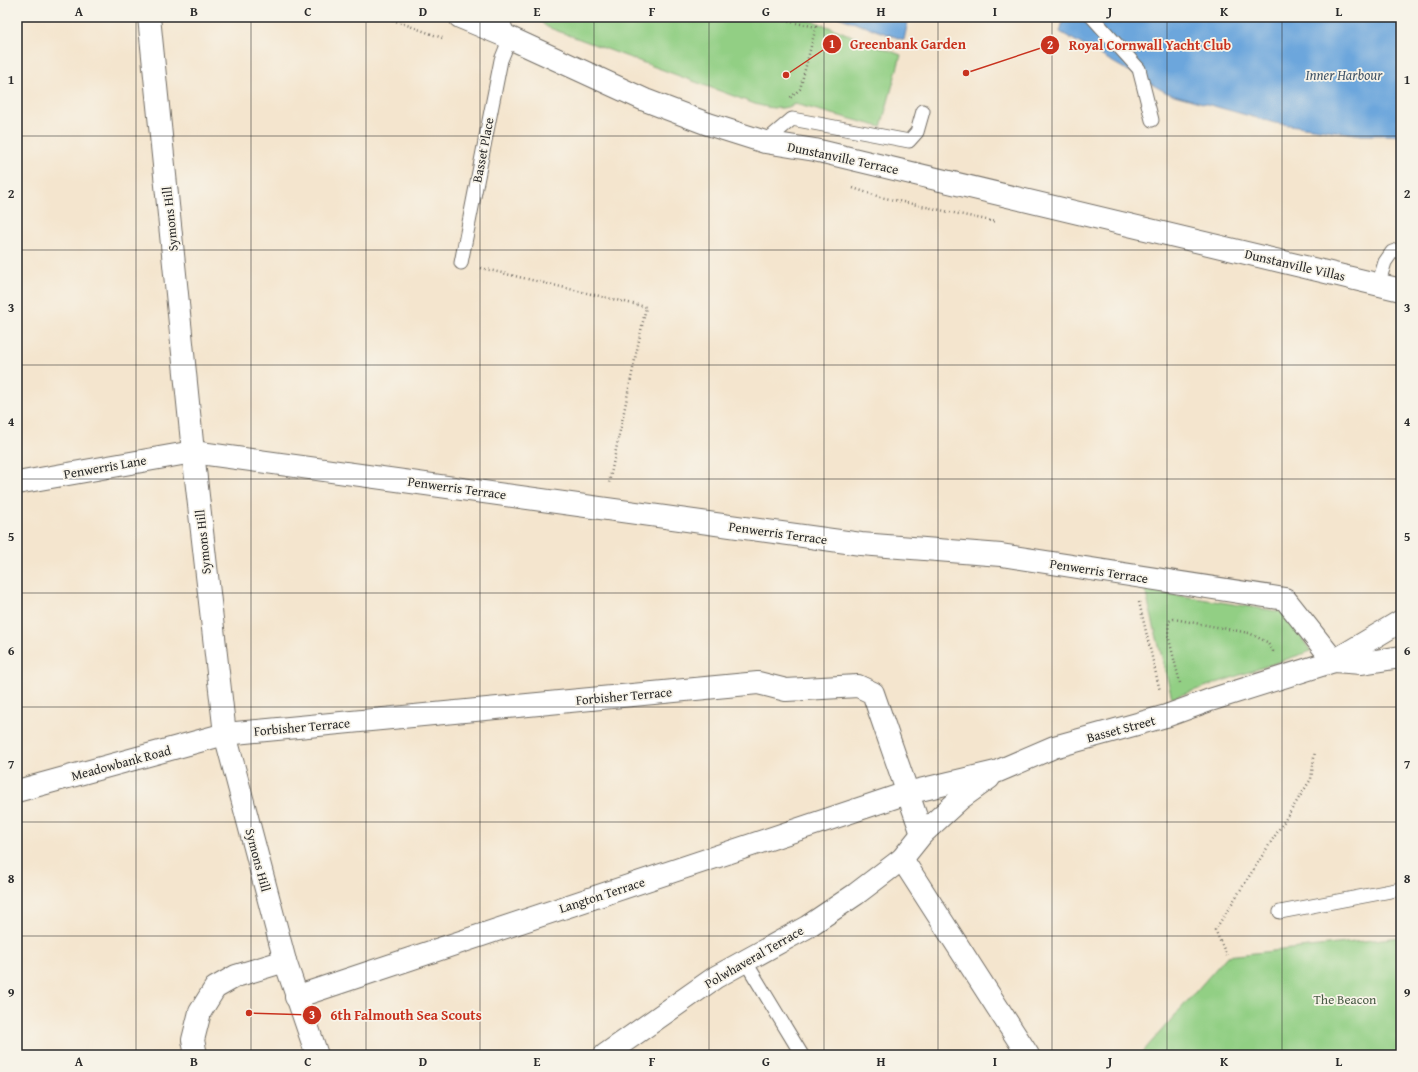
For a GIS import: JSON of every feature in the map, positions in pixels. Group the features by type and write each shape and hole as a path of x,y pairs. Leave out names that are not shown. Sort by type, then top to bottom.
{"street":[{"name":"Symons Hill","path":"149,17 193,452 225,734 311,1054"},
{"name":"Dunstanville Terrace","path":"460,17 510,38 645,100 708,124 765,142 815,150 1189,240"},
{"name":"Dunstanville Villas","path":"1189,240 1401,290"},
{"name":"Penwerris Lane","path":"17,483 193,452"},
{"name":"Penwerris Terrace","path":"193,452 861,544 1001,555 1285,599 1334,661"},
{"path":"1334,661 1401,622"},
{"path":"1334,661 1362,663 1401,657"},
{"name":"Basset Street","path":"907,793 996,772 1054,748 1166,716 1210,700 1334,661"},
{"name":"Forbisher Terrace","path":"225,734 758,683 786,690 858,686 873,693 922,834"},
{"name":"Meadowbank Road","path":"17,791 225,734"},
{"name":"Polwhaveral Terrace","path":"605,1055 716,977 807,927 856,894 902,859 922,834 961,798 996,772"},
{"name":"Langton Terrace","path":"296,997 907,793"},
{"path":"902,859 1028,1055"},
{"path":"196,1055 193,1040 200,1012 214,988 236,976 285,961"}],"lane":[{"path":"501,17 510,38"},
{"path":"1092,17 1139,69 1152,120"},
{"name":"Basset Place","path":"461,264 500,60 510,38"},
{"path":"765,142 792,119 909,141 917,132 923,111"},
{"path":"1378,285 1385,262 1392,252 1401,249"},
{"path":"1280,912 1401,889"},
{"path":"745,961 802,1055"}],"path":[{"path":"681,17 688,19 767,18 816,28 800,89"},
{"path":"461,264 646,307 604,509"},
{"path":"1132,576 1166,716"},
{"path":"1180,686 1168,635 1169,621 1174,619 1249,633 1267,642 1273,651 1270,657"},
{"path":"1227,956 1215,930 1311,779 1315,751"}],"green space":[{"path":"535,17 794,17 816,22 901,55 881,127 795,104 785,108 770,108 755,104 547,27"},
{"path":"1145,590 1283,612 1311,651 1172,698"},
{"name":"The Beacon","path":"1401,937 1401,1055 1140,1055 1227,956"}],"water":[{"path":"838,17 909,17 904,40"},
{"name":"Inner Harbour","path":"1064,17 1401,17 1401,135 1362,135 1275,123 1167,93 1060,32"}],"place":[{"name":"Royal Cornwall Yacht Club","path":"966,73"},
{"name":"Greenbank Garden","path":"786,75"},
{"name":"6th Falmouth Sea Scouts","path":"249,1013"}]}
